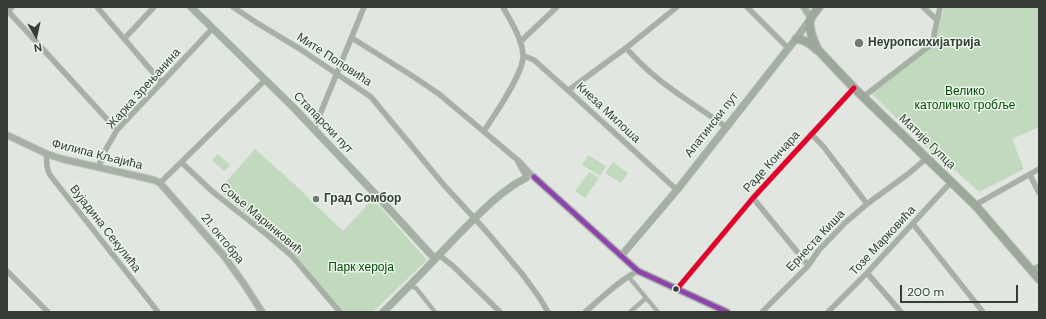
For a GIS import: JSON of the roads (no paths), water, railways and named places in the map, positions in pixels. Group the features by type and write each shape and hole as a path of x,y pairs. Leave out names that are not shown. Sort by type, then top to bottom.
{"main road":[{"name":"Апатински пут","path":"621,256 676,190 796,39 819,7"},
{"name":"Стапарски пут","path":"193,8 294,108 437,257"},
{"name":"Матије Гупца","path":"811,18 811,30 818,50 863,97 975,205 1035,268 1039,278"},
{"path":"796,39 805,41 818,50"},
{"path":"383,312 413,287 416,279 475,218 510,188 513,188 530,178 547,191 551,192 638,270 727,312"}],"street":[{"path":"97,7 162,83"},
{"path":"124,39 154,7"},
{"name":"Мите Поповића","path":"233,7 257,24 300,49 371,96 438,178 500,246 524,275 540,297 548,312"},
{"path":"314,129 364,7"},
{"path":"484,131 514,83 523,64 524,56 518,35 503,7"},
{"path":"569,90 626,48 677,7"},
{"path":"747,7 788,48"},
{"path":"804,7 811,18"},
{"path":"923,7 937,20"},
{"path":"863,97 932,44 940,7"},
{"path":"520,42 555,8"},
{"path":"8,10 117,130"},
{"name":"Жарка Зрењанина","path":"98,168 106,149 117,130 213,28"},
{"path":"352,38 439,94 517,159 530,178"},
{"path":"626,48 657,78 726,127"},
{"name":"Кнеза Милоша","path":"524,56 534,60 569,90 676,190"},
{"path":"160,183 265,80"},
{"name":"Раде Кончара","path":"677,289 753,198 854,88"},
{"path":"811,134 823,146 867,204"},
{"name":"Филипа Кљајића","path":"7,135 62,160 154,180 160,183"},
{"name":"Вујадина Секулића","path":"47,154 47,171 158,312"},
{"name":"Ернеста Киша","path":"762,312 808,265 819,250 834,234 867,204 927,158"},
{"name":"Соње Маринковић","path":"182,163 213,192 292,256 340,312"},
{"path":"975,205 1039,170"},
{"path":"1030,175 1039,193"},
{"name":"Тозе Марковића","path":"828,312 951,182"},
{"name":"21. октобра","path":"160,183 224,256 262,312"},
{"path":"753,198 808,265"},
{"path":"912,224 983,312"},
{"path":"437,257 453,266 500,312"},
{"path":"585,312 628,276 638,270"},
{"path":"7,271 48,312"},
{"path":"867,272 901,312"},
{"path":"628,276 658,312"},
{"path":"413,287 435,312"},
{"path":"630,312 646,298"}],"place":[{"name":"Неуропсихијатрија","path":"859,43"},
{"name":"Град Сомбор","path":"316,199"}],"park label":[{"name":"Велико католичко гробље","path":"965,99"},
{"name":"Парк хероја","path":"361,268"}]}
